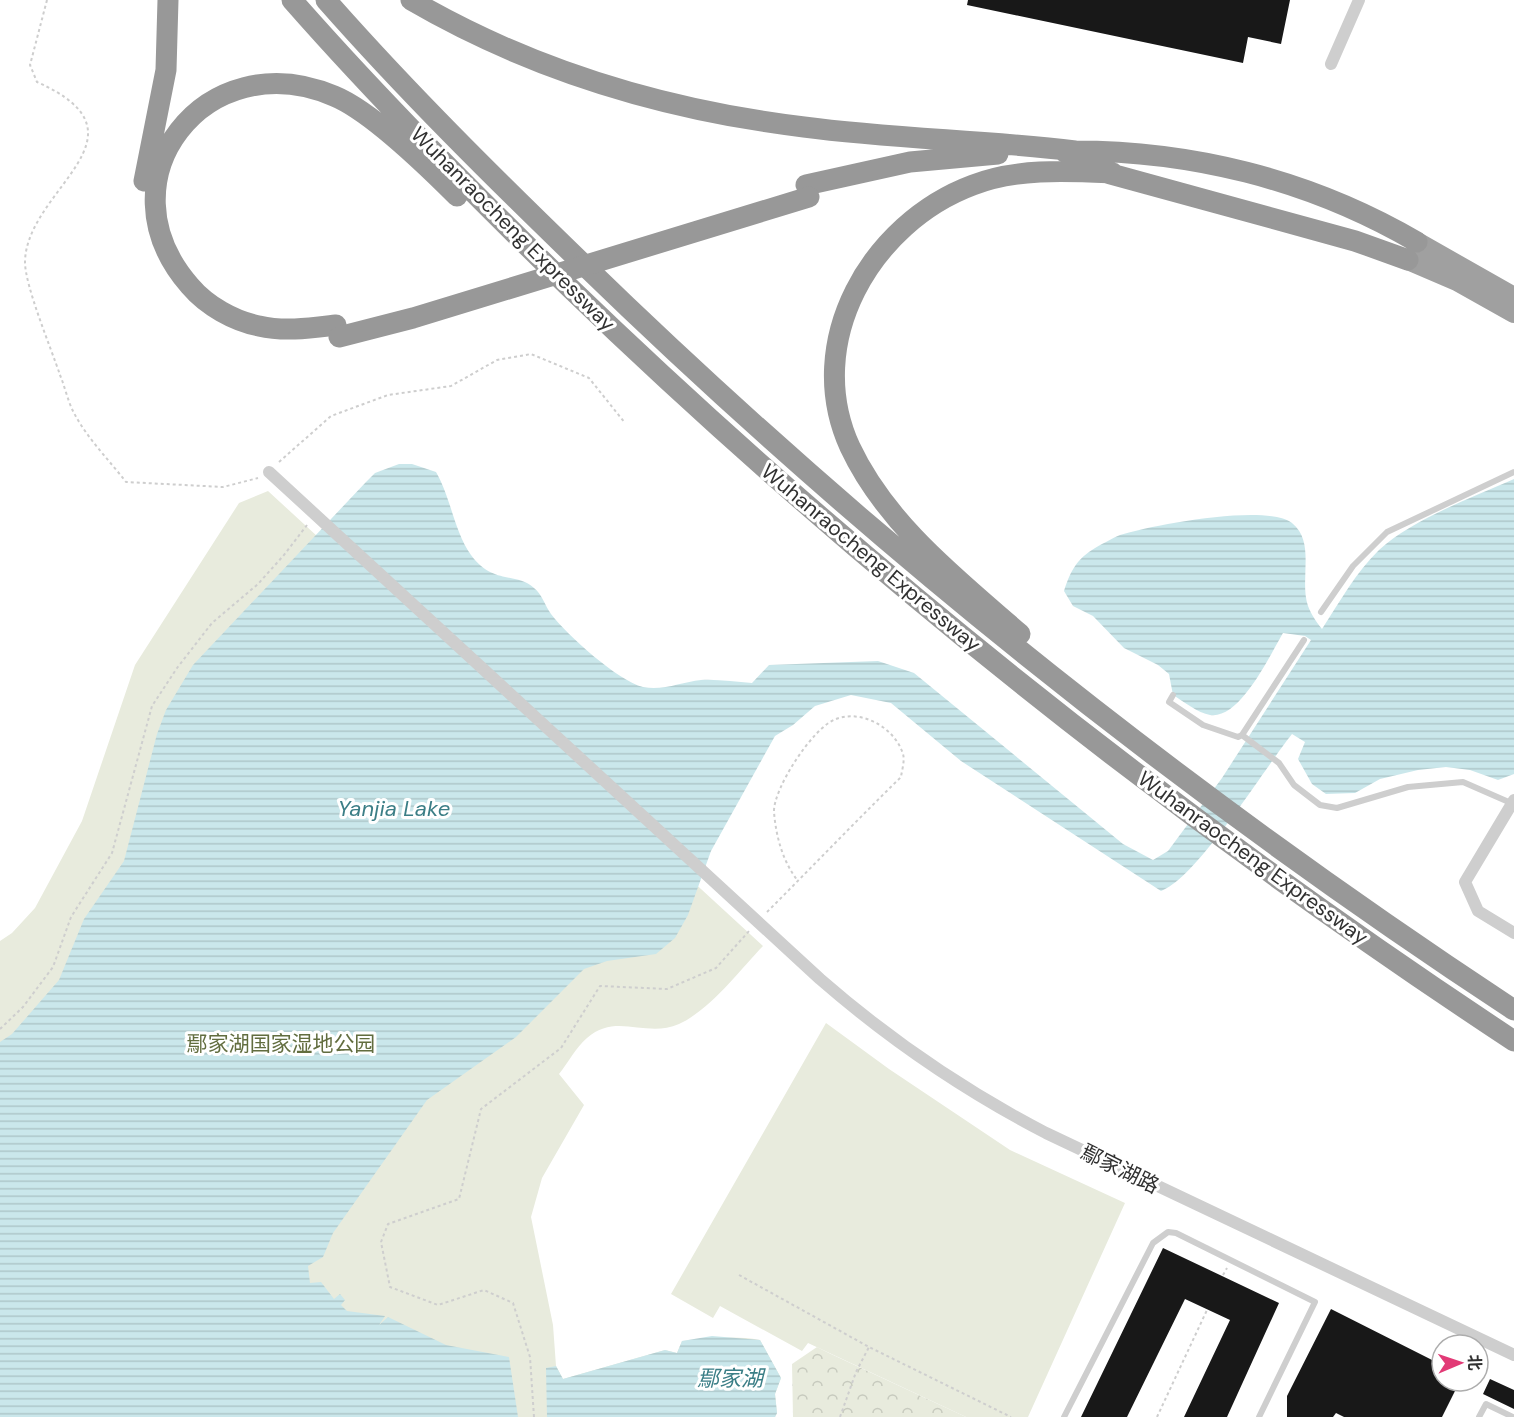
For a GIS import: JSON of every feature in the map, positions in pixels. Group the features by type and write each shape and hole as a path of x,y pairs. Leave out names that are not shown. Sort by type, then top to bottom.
{"highway":[{"path":"168,0 166,70 143,189 147,232 157,260 172,285 184,299 198,311 228,329 259,340 299,342 338,331 413,318 872,169 938,158 1075,151 1136,152 1211,162 1324,196 1368,215 1413,251 1457,281 1514,313"},
{"name":"Wuhanraocheng Expressway","path":"292,0 390,106 520,239 712,421 913,596 1112,755 1305,897 1514,1041"},
{"name":"Wuhanraocheng Expressway","path":"326,0 489,172 711,386 859,517 965,606 1188,780 1329,883 1514,1010"},
{"path":"411,0 481,38 560,72 685,107 805,128 1016,143 1075,151"},
{"path":"338,331 261,327 233,318 193,290 168,254 159,229 156,203 162,161 187,121 223,94 252,86 300,86 334,96 359,110 438,177 574,308 712,421"},
{"path":"808,191 974,166 1056,165 1113,173 1355,241 1413,251 1514,297"},
{"path":"1113,173 1037,173 985,180 950,196 900,231 866,271 844,316 837,349 838,401 849,444 859,465 896,519 1014,629 1188,780"}],"street":[{"path":"1331,64 1359,0"},
{"name":"鄢家湖路","path":"268,472 820,979 917,1056 987,1102 1098,1159 1514,1355"},
{"path":"1513,802 1465,882 1478,911 1514,933"}],"lane":[{"path":"1322,612 1353,566 1387,532 1514,472"},
{"path":"1173,695 1169,702 1203,725 1238,737 1242,735 1304,640"},
{"path":"1242,735 1279,763 1294,785 1320,805 1336,808 1408,786 1463,782 1513,802"},
{"path":"1064,1417 1153,1243 1168,1232 1176,1233 1315,1302 1259,1417"},
{"path":"1479,1417 1486,1404 1513,1417"}],"path":[{"path":"0,1029 23,1007 53,967 71,917 112,853 152,706 177,668 212,624 258,584 284,555 314,515"},
{"path":"534,1417 530,1357 513,1303 484,1290 438,1305 390,1287 381,1242 388,1224 459,1199 481,1109 561,1048 600,986 667,989 716,968 798,881 902,777 903,755 889,731 865,717 836,719 809,739 787,775 774,810 785,864 798,881"},
{"path":"739,1275 869,1347 1011,1417"},
{"path":"1156,1417 1207,1310"},
{"path":"840,1417 856,1372 869,1347"}],"green space":[{"name":"Yanjia Lake","path":"268,491 763,946 713,999 691,1018 667,1028 609,1027 598,1031 579,1046 559,1074 584,1105 542,1178 531,1217 553,1325 556,1366 563,1379 665,1350 677,1353 682,1341 730,1338 760,1340 781,1378 775,1394 777,1413 775,1417 0,1417 0,941 12,933 35,908 82,821 135,665 239,503"},
{"path":"826,1023 889,1069 1010,1150 1125,1203 1028,1417 966,1417 808,1343 802,1351 720,1306 713,1318 671,1294"},
{"path":"817,1347 966,1417 793,1417 792,1364"}],"water":[{"name":"Yanjia Lake","path":"399,464 412,464 436,472 460,536 479,564 488,571 520,580 534,588 551,614 569,633 607,667 633,683 650,688 701,680 752,683 769,665 878,661 914,673 1123,844 1153,860 1168,851 1222,778 1311,640 1305,636 1283,633 1262,670 1243,697 1221,714 1205,714 1173,695 1169,674 1158,665 1124,648 1093,616 1073,606 1064,591 1077,563 1095,548 1120,535 1156,526 1235,515 1279,517 1292,523 1303,540 1308,606 1322,629 1363,568 1392,539 1443,510 1514,479 1514,774 1498,780 1470,770 1446,767 1418,770 1380,779 1355,793 1326,794 1312,784 1298,759 1305,742 1292,734 1211,845 1176,882 1161,891 961,761 891,703 851,695 815,706 793,725 775,736 711,851 688,915 675,938 656,954 607,961 584,969 516,1037 427,1100 333,1233 323,1257 308,1266 310,1283 321,1282 334,1299 340,1294 345,1300 341,1305 347,1311 385,1316 379,1325 388,1317 446,1345 509,1357 518,1417 0,1417 0,1042 12,1034 59,980 84,919 124,861 157,734 166,710 193,665 375,473"},
{"name":"鄢家湖","path":"712,1336 760,1340 781,1378 775,1394 777,1413 775,1417 547,1417 546,1368 556,1366 563,1379 665,1350 677,1353 682,1341"}],"building":[{"path":"968,0 1290,0 1281,44 1248,37 1243,63 967,5"},
{"path":"1163,1248 1279,1303 1227,1417 1184,1417 1230,1320 1185,1299 1127,1417 1081,1417"},
{"path":"1331,1309 1430,1359 1430,1393 1454,1393 1442,1417 1344,1417 1336,1413 1333,1417 1287,1417 1287,1396"},
{"path":"1490,1379 1514,1390 1514,1409 1483,1394 1490,1393"}],"park label":[{"name":"鄢家湖国家湿地公园","path":"281,1044"}]}
